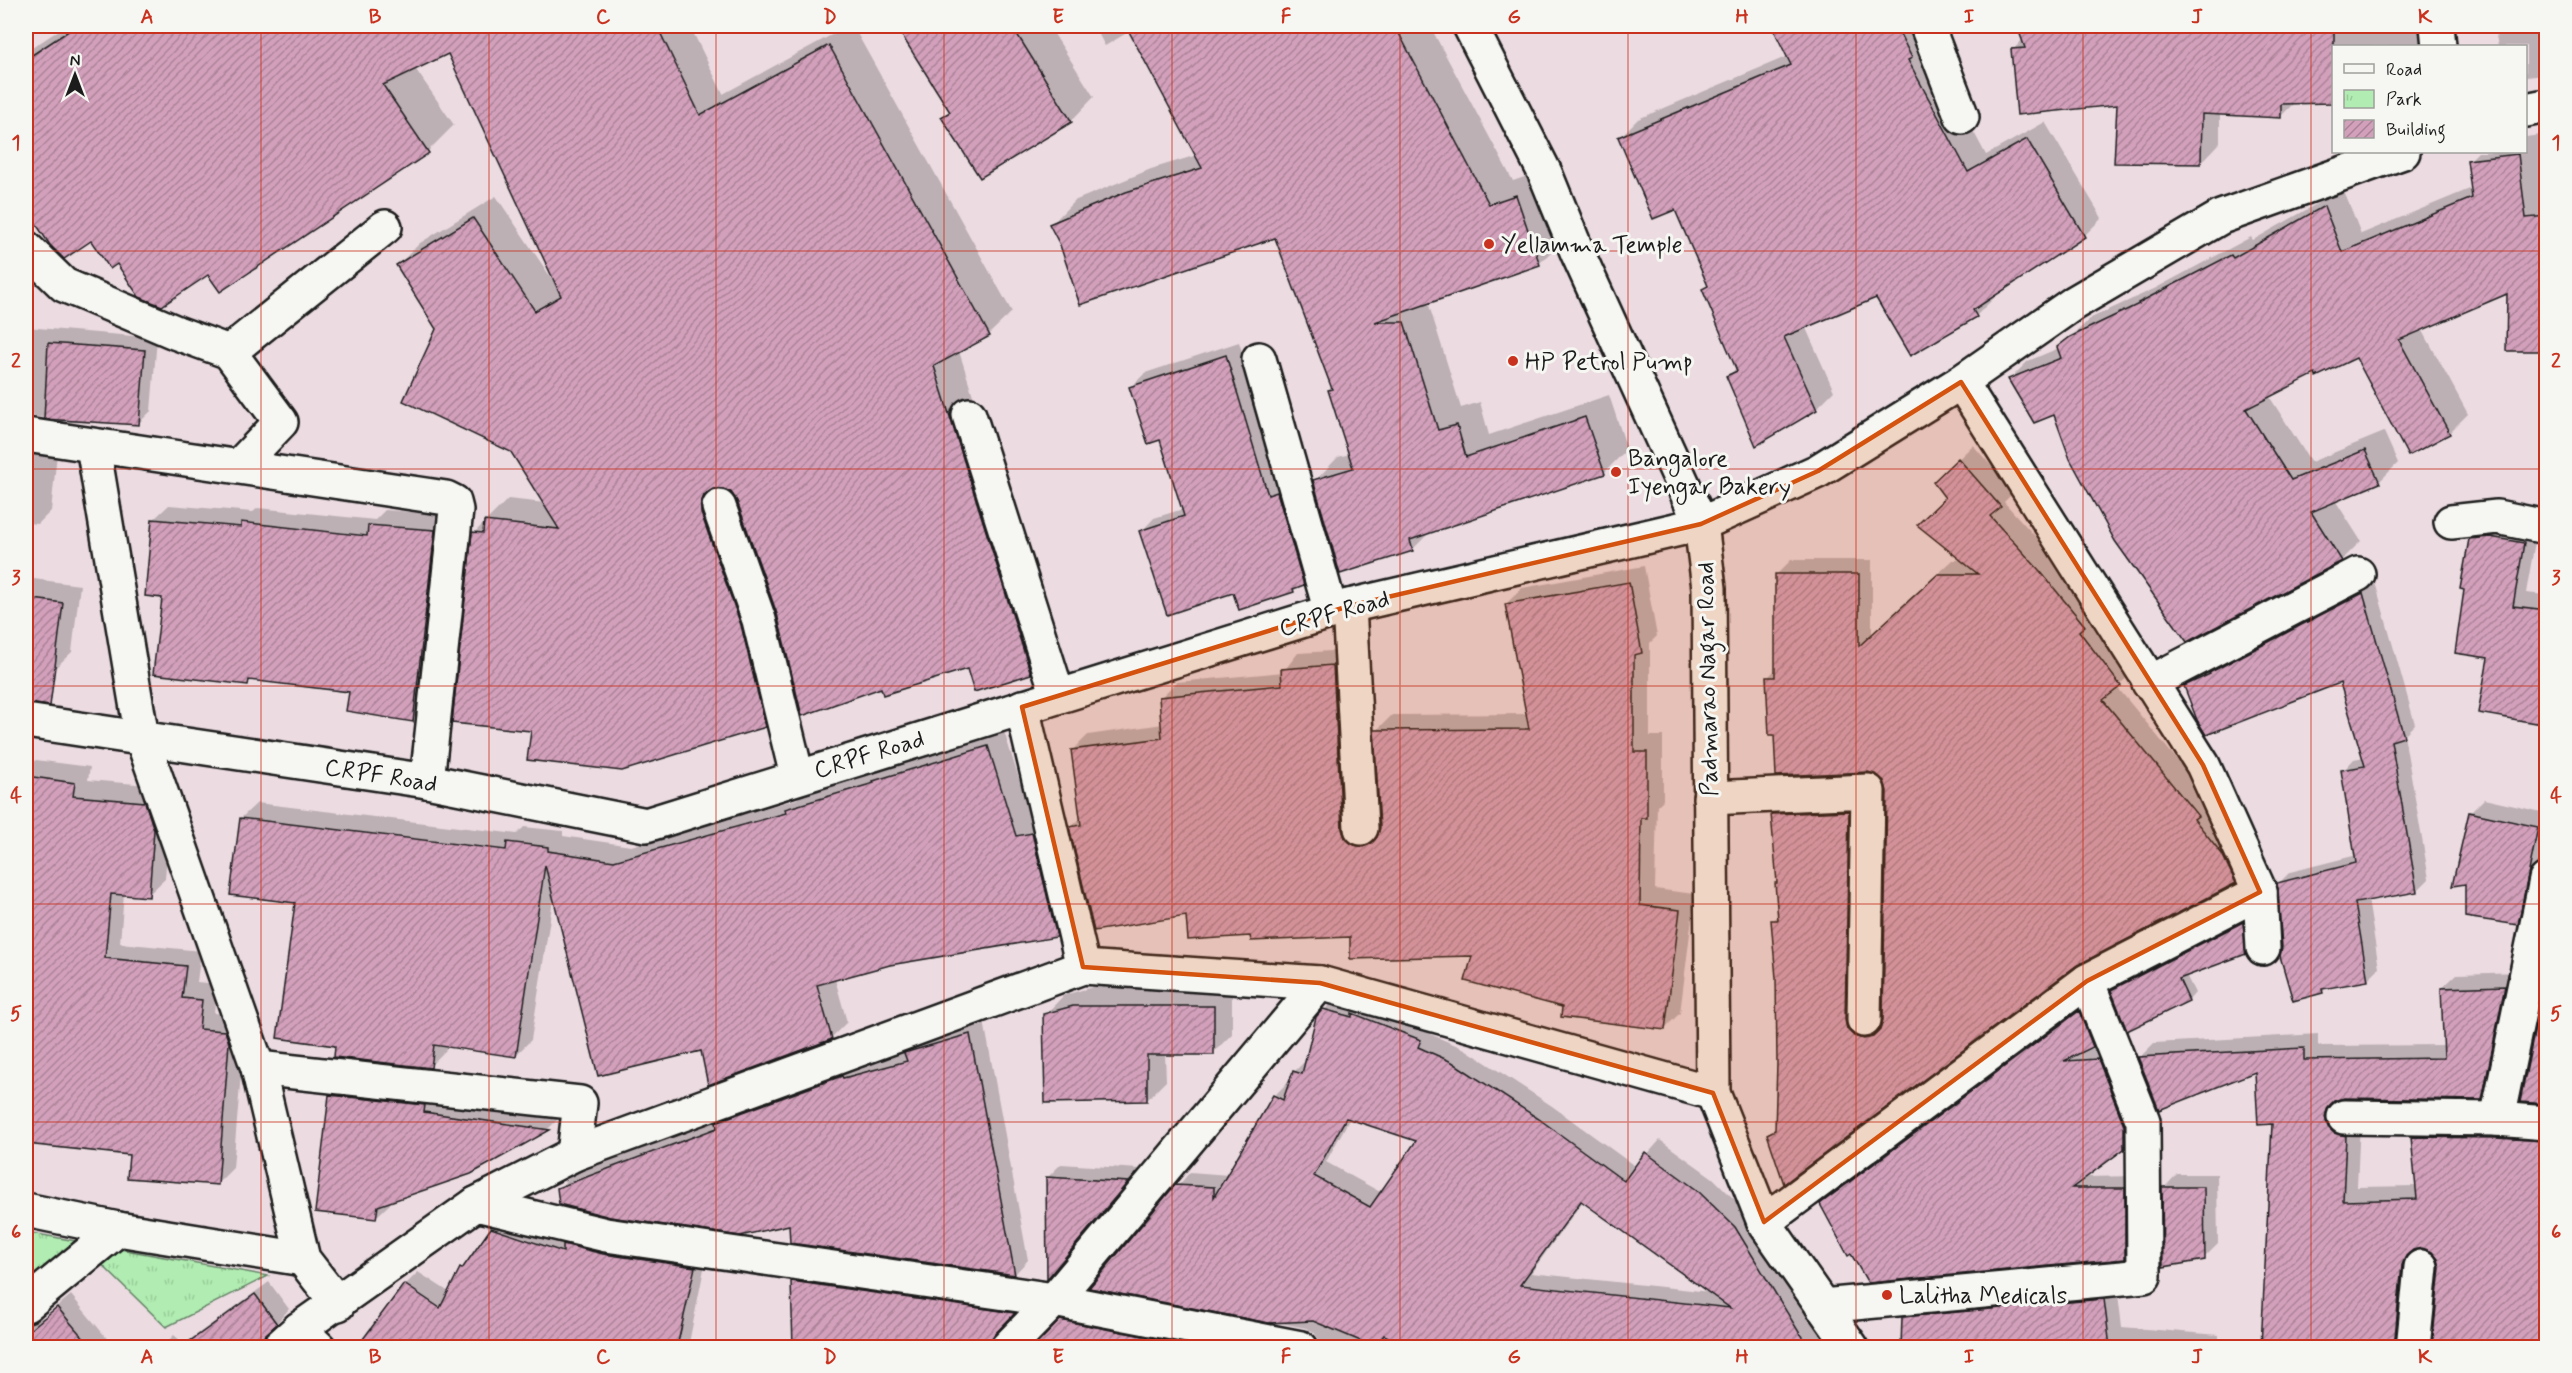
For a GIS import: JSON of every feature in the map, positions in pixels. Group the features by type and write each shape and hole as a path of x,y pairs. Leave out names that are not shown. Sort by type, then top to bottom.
{"street":[{"name":"Padmarao Nagar Road","path":"1470,26 1545,173 1578,254 1701,524 1709,588 1713,1093 1764,1222 1852,1347"},
{"path":"1927,26 1962,117"},
{"path":"2437,26 2439,45"},
{"path":"2527,110 2547,106"},
{"name":"CRPF Road","path":"26,721 427,781 646,825 797,776 1340,609 1701,524 1818,471 1961,381 2074,303 2221,217 2400,153"},
{"path":"229,352 385,226"},
{"path":"26,248 64,285 177,333 229,352 281,422 239,466"},
{"path":"1259,358 1340,609 1361,828"},
{"path":"1961,381 2203,765 2260,892 2263,948"},
{"path":"969,414 1058,696"},
{"path":"26,435 446,498 454,502 456,510 427,781"},
{"path":"93,446 142,738 258,1068 303,1259 338,1304"},
{"path":"719,507 759,620 797,776"},
{"path":"2451,522 2497,517 2547,526"},
{"path":"2150,683 2358,574"},
{"path":"1022,706 1083,967"},
{"path":"1710,798 1868,791 1864,1020"},
{"path":"2497,1119 2547,880"},
{"path":"1764,1222 2087,981 2260,892"},
{"path":"299,1341 338,1304 476,1204 574,1154 1083,967 1320,983 1713,1093"},
{"path":"1822,1306 2144,1276 2143,1121 2087,981"},
{"path":"1007,1347 1054,1300 1320,983"},
{"path":"258,1068 580,1103 574,1154"},
{"path":"2344,1117 2497,1119 2547,1123"},
{"path":"476,1204 606,1235 1054,1300 1301,1347"},
{"path":"26,1210 118,1229 303,1259"},
{"path":"26,1305 118,1229"},
{"path":"2413,1347 2421,1267"}],"highlighted area":[{"path":"1961,382 2203,765 2260,892 2087,981 1764,1222 1713,1093 1320,983 1083,967 1022,707 1349,606 1701,524 1818,471"}],"green space":[{"path":"26,1232 268,1276 166,1327 93,1256 26,1295"}],"building":[{"path":"76,26 657,26 700,115 829,45 990,336 934,366 1031,674 974,692 967,669 883,695 881,688 802,716 777,614 737,501 731,492 713,489 704,495 701,513 741,625 766,727 622,771 527,760 531,731 452,723 472,532 483,533 484,521 559,529 511,452 403,401 436,329 396,265 473,218 535,311 561,296 448,54 383,85 429,153 220,292 208,275 162,306 139,297 117,264 110,269 91,241 64,259 50,245 26,209 26,59"},
{"path":"896,26 1012,26 1072,122 980,178 941,117 950,112"},
{"path":"1126,26 1395,26 1489,204 1516,195 1540,265 1375,322 1404,322 1438,430 1457,425 1466,457 1585,417 1605,474 1410,540 1413,551 1340,574 1313,480 1353,468 1328,390 1332,389 1275,238 1080,305 1060,245 1049,224 1126,192 1202,168"},
{"path":"1772,26 1896,26 1912,58 1908,60 1968,172 2027,139 2085,237 1973,310 1977,317 1910,356 1876,298 1784,337 1817,410 1756,446 1726,376 1737,371 1702,289 1708,286 1675,210 1653,219 1618,137 1791,65"},
{"path":"2017,26 2219,28 2219,26 2334,26 2332,103 2281,104 2281,118 2202,114 2201,164 2114,163 2117,105 2017,115 2011,49 2025,48"},
{"path":"2518,154 2526,218 2547,216 2547,351 2506,351 2507,294 2399,340 2450,434 2408,456 2356,358 2316,377 2315,374 2246,409 2291,480 2365,450 2380,483 2311,512 2342,561 2187,642 2115,541 2070,459 2054,415 2034,423 2008,379 2061,358 2057,347 2070,337 2139,304 2231,255 2233,258 2324,206 2342,252 2472,198 2467,160"},
{"path":"48,343 145,350 139,425 44,419"},
{"path":"1226,355 1268,495 1277,492 1304,585 1293,589 1294,592 1239,610 1233,593 1167,615 1139,531 1184,516 1160,440 1148,444 1129,387"},
{"path":"1958,458 2001,507 1990,516 2040,571 2085,626 2079,631 2121,686 2103,700 2198,816 2194,819 2222,854 2236,883 2076,966 1784,1184 1767,1134 1775,1130 1777,1063 1776,978 1771,920 1778,920 1771,814 1849,811 1845,1020 1847,1029 1854,1036 1864,1039 1873,1037 1880,1030 1883,1020 1887,791 1884,781 1868,772 1776,776 1774,735 1769,735 1766,677 1775,677 1775,574 1859,574 1859,646 1938,574 1978,574 1917,525 1945,498 1933,482"},
{"path":"152,519 241,527 241,522 367,536 368,525 435,530 413,722 346,711 349,692 249,680 248,685 153,674 162,598 145,596"},
{"path":"2490,537 2524,543 2513,606 2547,610 2547,725 2478,713 2488,658 2455,653 2464,590 2460,589 2469,539"},
{"path":"1629,582 1642,653 1634,655 1634,752 1647,752 1647,818 1641,818 1640,905 1680,910 1665,1030 1561,1017 1562,1007 1465,981 1472,956 1350,959 1350,937 1251,941 1250,936 1188,940 1186,916 1094,931 1069,827 1081,825 1071,750 1162,738 1159,697 1282,685 1281,669 1333,665 1342,829 1345,838 1352,844 1363,847 1372,843 1380,828 1374,730 1529,729 1505,604"},
{"path":"2363,593 2404,737 2391,741 2417,892 2355,903 2368,981 2322,989 2323,993 2293,1001 2280,956 2282,947 2277,883 2356,863 2341,770 2365,766 2340,683 2206,735 2197,720 2184,686"},
{"path":"26,598 63,603 50,706 26,703"},
{"path":"988,746 1016,836 1032,833 1057,937 890,965 817,985 832,1039 708,1085 701,1051 598,1076 545,865 516,1057 434,1045 431,1068 334,1057 335,1046 277,1038 295,903 230,895 240,818 506,850 507,842 548,847 548,851 614,861 786,813 785,809"},
{"path":"26,776 75,783 73,796 145,802 154,830 149,897 111,894 105,958 186,966 182,998 202,1000 199,1029 225,1031 229,1043 218,1185 127,1178 129,1155 26,1144"},
{"path":"2469,812 2538,827 2518,925 2465,917 2465,884 2452,886"},
{"path":"2243,922 2246,954 2179,979 2189,1001 2127,1031 2111,990"},
{"path":"2544,984 2547,984 2547,1104 2520,1102"},
{"path":"2505,986 2482,1100 2344,1098 2334,1101 2328,1107 2325,1117 2328,1127 2334,1133 2346,1136 2343,1201 2417,1199 2411,1137 2547,1141 2547,1347 2432,1347 2440,1268 2438,1259 2432,1252 2422,1248 2413,1250 2406,1256 2402,1265 2394,1347 2261,1347 2272,1124 2258,1125 2255,1072 2159,1110 2138,1057 2304,1048 2304,1060 2444,1058 2441,988"},
{"path":"1073,1006 1214,1006 1214,1055 1147,1055 1147,1101 1045,1103 1043,1014"},
{"path":"1323,1009 1352,1017 1352,1013 1421,1040 1418,1047 1452,1062 1539,1119 1624,1181 1645,1152 1697,1190 1735,1227 1808,1347 1749,1347 1709,1341 1708,1347 1410,1347 1384,1335 1375,1347 1313,1321 1268,1323 1089,1288 1175,1185 1214,1187 1214,1197 1273,1095 1283,1100 1293,1071 1302,1074 1316,1017","holes":["1346,1118 1416,1141 1370,1207 1314,1176","1581,1201 1730,1308 1520,1285"]},
{"path":"2079,1011 2093,1047 2064,1061 2098,1059 2124,1125 2124,1149 2072,1188 2125,1188 2125,1259 1868,1283 1851,1254 1848,1256 1820,1204"},
{"path":"970,1034 1015,1275 790,1243 789,1225 740,1236 610,1217 559,1204 557,1188 717,1128 716,1122 842,1076 843,1078 907,1061 904,1053"},
{"path":"329,1095 425,1105 424,1112 550,1130 471,1174 378,1206 376,1219 315,1212"},
{"path":"1046,1177 1128,1182 1047,1279"},
{"path":"2162,1187 2204,1187 2205,1260 2163,1267"},
{"path":"491,1228 563,1252 563,1244 603,1254 695,1267 677,1347 357,1347 404,1284 440,1308 460,1268 462,1269"},
{"path":"791,1281 1015,1313 994,1335 989,1347 793,1347"},
{"path":"255,1294 277,1324 265,1335 260,1347 182,1347"},
{"path":"2104,1299 2110,1347 1901,1347 1902,1317"},
{"path":"57,1307 91,1347 26,1347 26,1333"},
{"path":"1060,1320 1200,1347 1034,1347"}],"place":[{"name":"Yellamma Temple","path":"1489,244"},
{"name":"HP Petrol Pump","path":"1513,361"},
{"name":"Bangalore Iyengar Bakery","path":"1616,472"},
{"name":"Lalitha Medicals","path":"1887,1295"}]}
